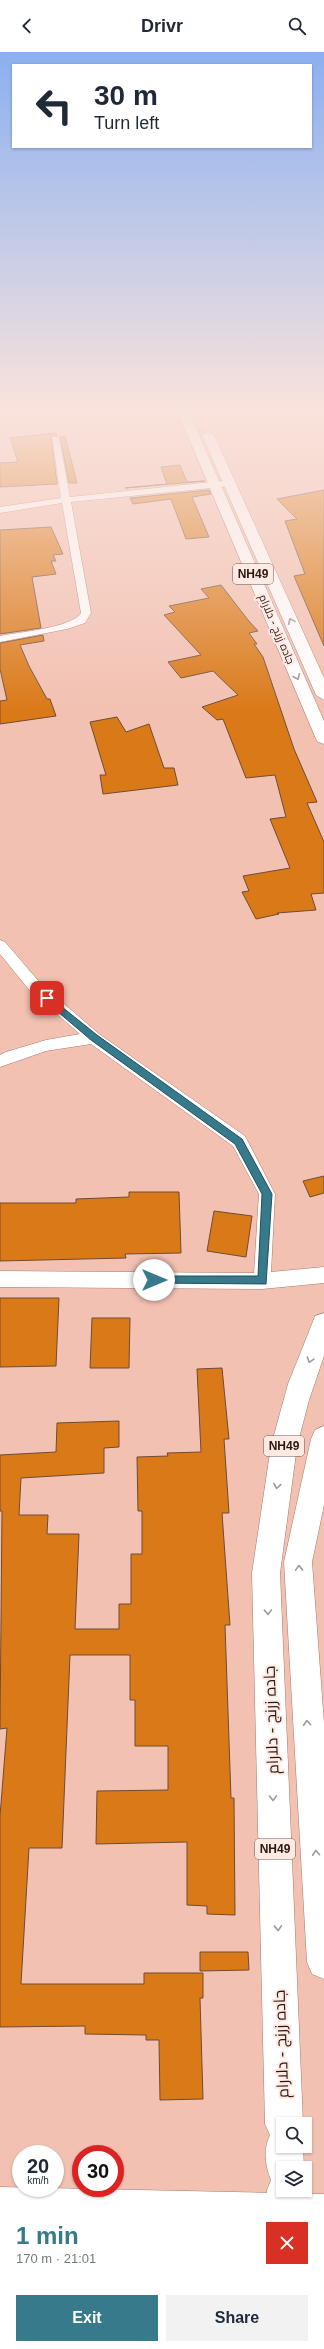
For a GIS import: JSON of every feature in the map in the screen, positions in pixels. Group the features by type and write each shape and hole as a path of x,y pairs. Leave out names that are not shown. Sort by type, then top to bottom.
{"highway":[{"name":"جاده زرنج - دلارام","path":"226,511 324,739"},
{"name":"جاده زرنج - دلارام","path":"243,511 324,695"},
{"name":"جاده زرنج - دلارام","path":"284,2117 266,1573 284,1445 310,1357 324,1324"},
{"name":"NH49","path":"324,1439 298,1562 324,1962"}],"street":[{"path":"0,639 63,627 81,621 86,613 67,511"},
{"path":"0,945 36,988 94,1038 239,1141 267,1194 262,1280"},
{"path":"0,1061 24,1050 57,1042 94,1038"},
{"path":"0,1280 262,1280 324,1275"},
{"path":"0,2201 286,2202 324,2208"}],"building":[{"path":"175,511 198,511 209,537 186,539"},
{"path":"289,511 324,511 324,646 294,576 305,574 285,521 297,519"},
{"path":"51,527 63,554 53,555 56,561 51,561 56,574 32,577 41,628 0,634 0,530"},
{"path":"221,585 258,631 249,633 257,644 254,644 263,657 294,749 317,802 307,803 324,842 324,893 311,894 316,910 277,913 279,914 256,919 242,892 249,891 243,876 290,868 270,819 286,817 275,775 246,778 223,719 217,720 202,707 238,695 213,671 181,678 168,662 201,655 164,615 175,612 169,606 209,598 201,589"},
{"path":"43,635 44,641 20,645 29,666 47,699 50,699 56,716 0,724 0,701 7,700 0,669 0,643"},
{"path":"117,717 126,732 149,724 164,768 174,768 178,785 103,794 100,775 106,775 90,722"},
{"path":"324,1176 324,1193 310,1197 303,1181"},
{"path":"129,1192 179,1192 181,1253 125,1254 126,1258 0,1261 0,1203 76,1203 76,1199 129,1197"},
{"path":"214,1211 252,1216 246,1257 207,1251"},
{"path":"0,1298 59,1298 56,1366 0,1367"},
{"path":"92,1318 130,1318 129,1368 90,1368"},
{"path":"222,1368 229,1439 224,1439 229,1513 222,1513 230,1625 225,1625 231,1798 234,1798 235,1915 207,1914 207,1906 187,1905 187,1842 96,1844 97,1791 168,1790 168,1746 135,1746 135,1700 130,1700 130,1655 70,1655 62,1848 29,1848 21,1984 144,1984 144,1973 203,1973 203,1998 200,1998 203,2099 160,2100 159,2040 146,2040 146,2035 85,2034 85,2026 0,2027 0,1816 7,1728 0,1729 2,1511 0,1511 0,1455 56,1452 57,1423 119,1421 119,1447 104,1448 104,1473 21,1478 19,1515 48,1515 47,1534 79,1534 75,1629 119,1629 119,1604 131,1604 131,1554 142,1554 142,1511 138,1511 137,1457 168,1456 167,1453 201,1452 197,1369"},
{"path":"200,1952 248,1952 249,1970 200,1971"}],"route":[{"path":"47,998 94,1038 239,1141 267,1194 262,1280 154,1280"}]}
